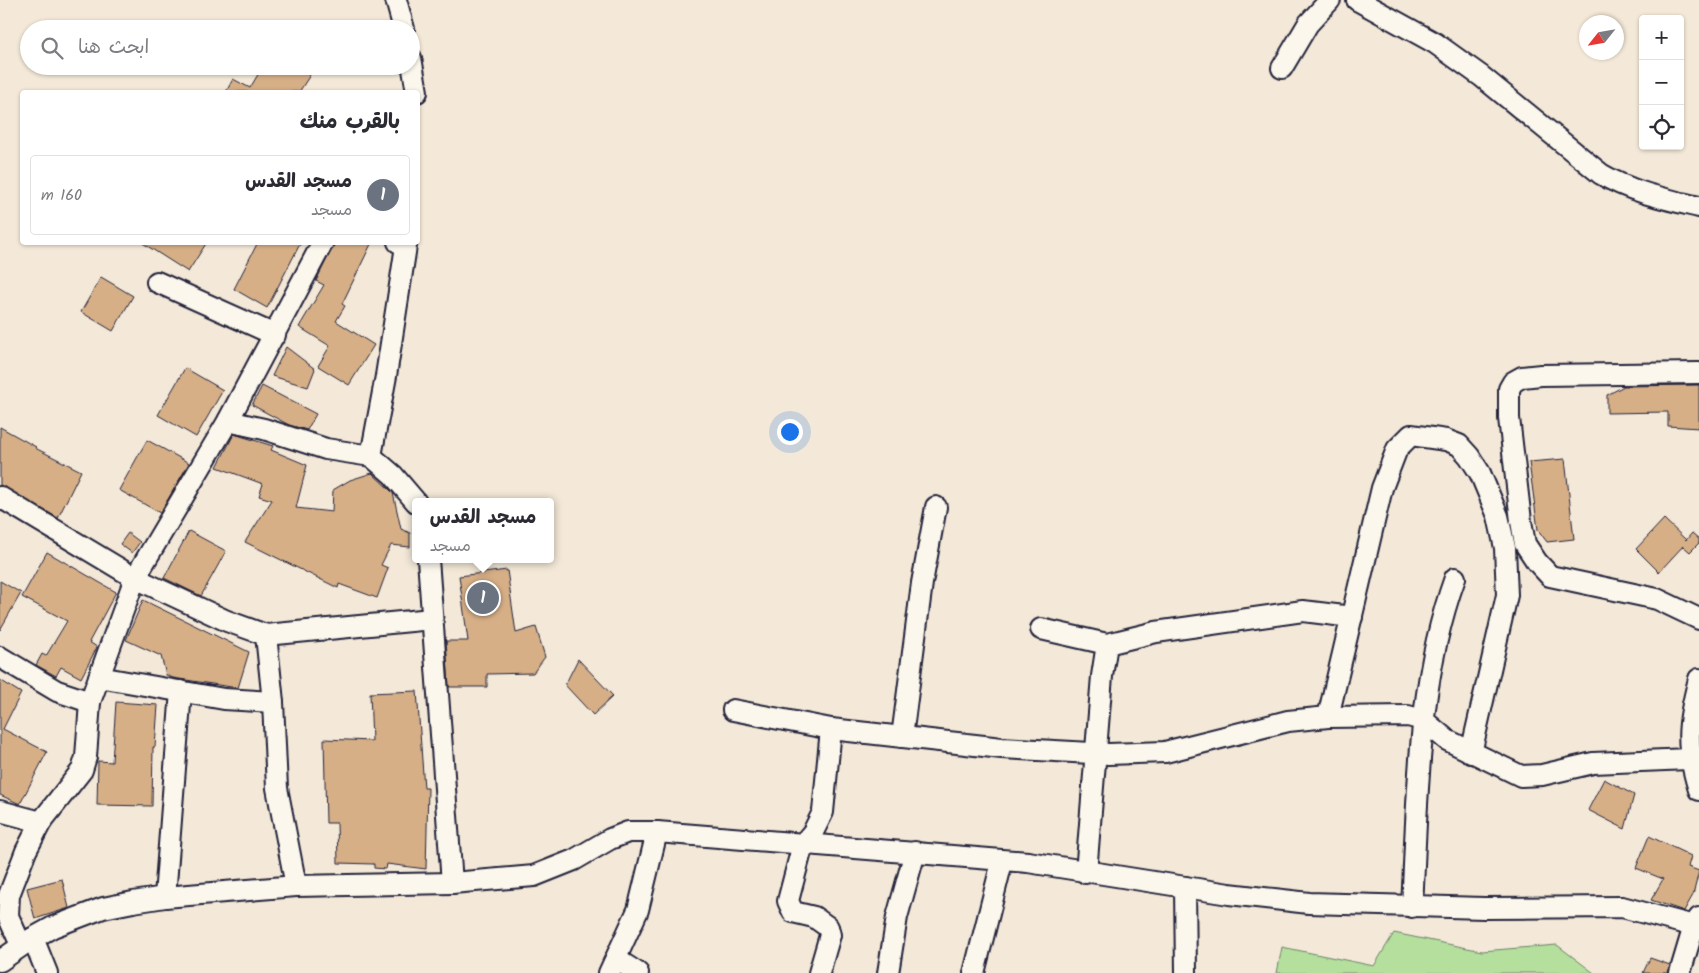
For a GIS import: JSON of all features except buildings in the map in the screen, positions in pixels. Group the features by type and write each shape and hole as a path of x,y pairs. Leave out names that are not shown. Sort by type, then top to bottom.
{"street":[{"path":"396,0 402,20"},
{"path":"1282,68 1308,24 1330,0"},
{"path":"1357,0 1435,43 1482,76 1601,174 1639,192 1699,207"},
{"path":"414,75 417,90"},
{"path":"47,973 27,941 8,916 5,893 41,822 82,770 86,757 90,702 134,578 228,421 321,245"},
{"path":"371,456 386,376 403,245"},
{"path":"157,282 275,335"},
{"path":"1699,373 1541,375 1522,377 1513,382 1509,389 1509,418 1521,522 1525,544 1537,562 1550,576 1657,599 1699,619"},
{"path":"228,421 264,429 326,449 371,456 393,475 413,498"},
{"path":"1328,717 1382,488 1396,449 1407,437 1414,435 1446,440 1459,445 1480,473 1498,516 1505,548 1508,576 1503,614 1471,754"},
{"path":"0,497 134,578 227,621 266,635 432,620"},
{"path":"902,736 921,592 936,507"},
{"path":"428,563 452,882"},
{"path":"1412,907 1423,720 1439,628 1455,578"},
{"path":"1041,629 1107,644 1156,632 1303,611 1352,617"},
{"path":"266,635 273,702 277,788 296,886"},
{"path":"1086,873 1107,644"},
{"path":"0,657 57,691 90,702"},
{"path":"99,677 224,699 273,702"},
{"path":"1699,679 1688,734 1689,759 1699,790"},
{"path":"165,897 181,691"},
{"path":"733,710 832,729 1002,748 1109,754 1165,752 1279,723 1328,717 1408,716 1423,720 1447,740 1471,754 1520,776 1542,775 1594,763 1689,759"},
{"path":"819,973 830,935 828,927 814,917 793,912 788,901 803,844 813,832 823,812 832,729"},
{"path":"0,811 41,822"},
{"path":"0,961 27,941 53,927 103,908 165,897 296,886 452,882 534,876 574,860 610,839 628,832 657,832 915,852 1002,862 1028,862 1086,873 1308,903 1412,907 1622,907 1697,922 1680,973"},
{"path":"638,973 612,966 638,910 657,832"},
{"path":"888,973 897,916 915,852"},
{"path":"974,973 1002,862"},
{"path":"1185,887 1186,973"}],"green space":[{"path":"1394,933 1482,951 1557,945 1594,973 1277,973 1282,947 1374,966"}],"place":[{"name":"مسجد القدس","path":"483,598"}]}
